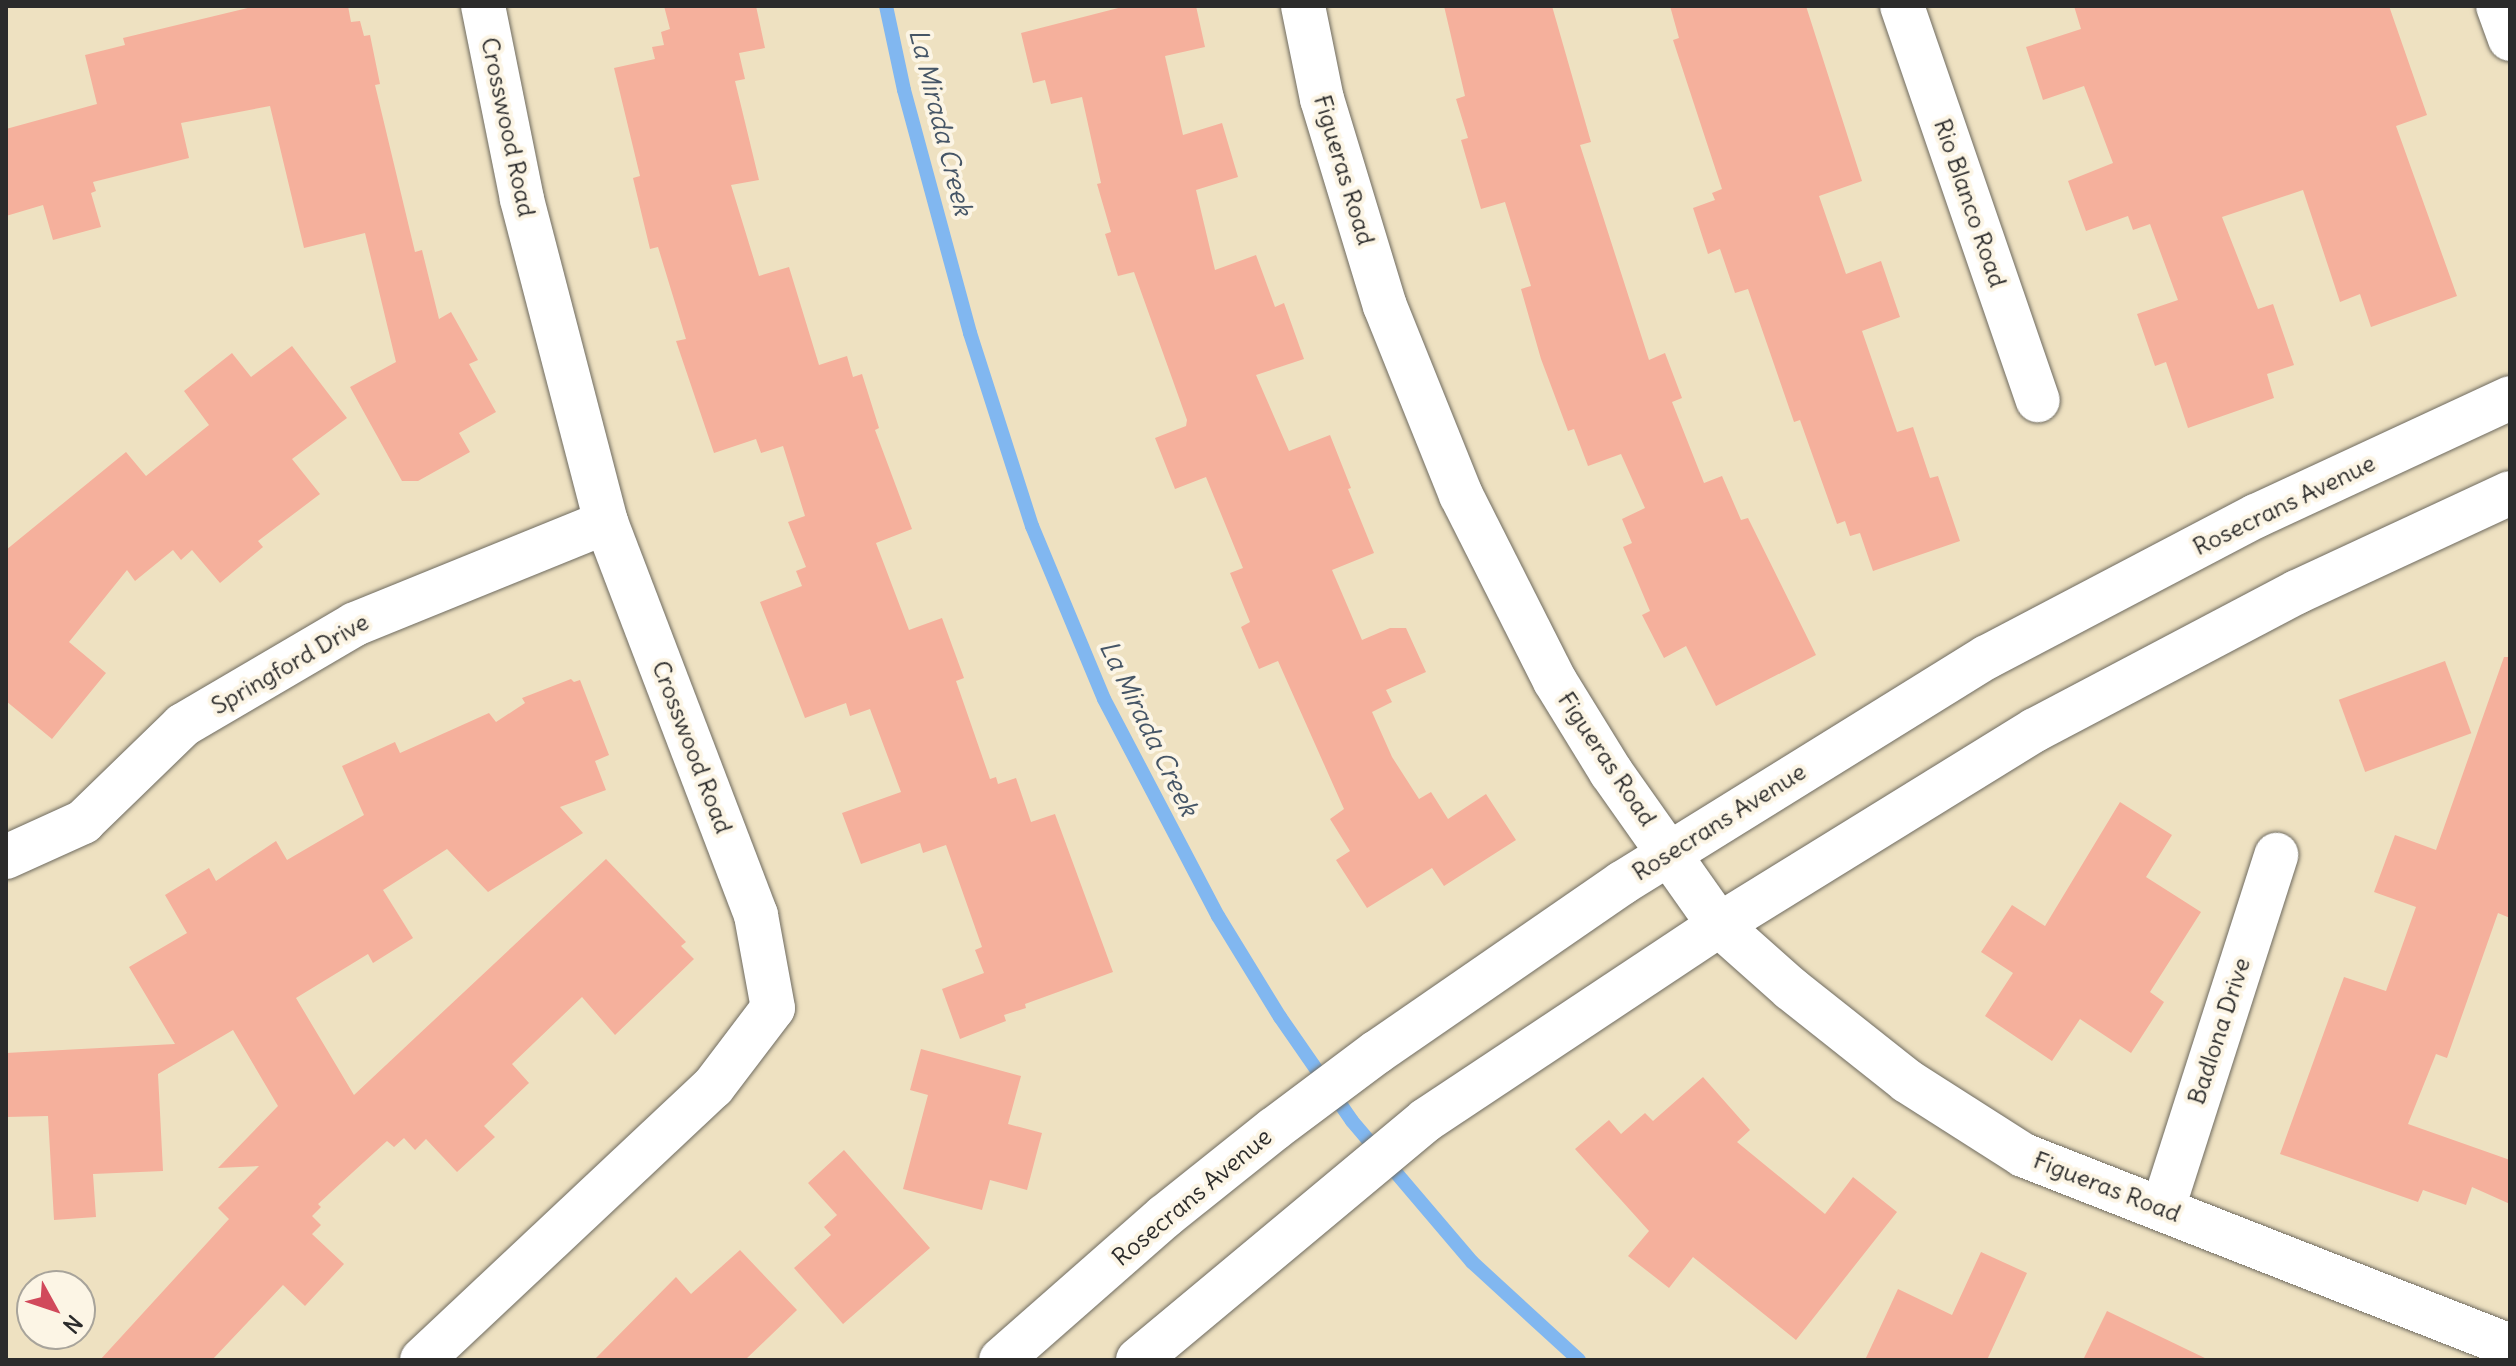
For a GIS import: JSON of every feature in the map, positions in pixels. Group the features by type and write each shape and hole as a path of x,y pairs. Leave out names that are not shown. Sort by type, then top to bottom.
{"street":[{"name":"Crosswood Road","path":"422,1360 713,1087 773,1008 756,915 606,522 522,199 483,6"},
{"name":"Figueras Road","path":"1303,6 1322,99 1385,306 1461,495 1555,681 1611,772 1719,925 1791,989 1907,1081 2023,1155 2510,1346"},
{"name":"Rio Blanco Road","path":"1902,6 2038,400"},
{"path":"2498,6 2510,39"},
{"name":"Rosecrans Avenue","path":"1001,1360 1165,1216 1274,1129 1566,918 1987,657 2256,516 2510,398"},
{"path":"1138,1360 1426,1120 1719,925 2035,730 2297,592 2510,493"},
{"name":"Springford Drive","path":"6,857 83,822 183,725 355,624 606,522"},
{"name":"Badlona Drive","path":"2163,1208 2276,855"}],"building":[{"path":"256,6 348,6 351,22 360,21 364,36 370,35 380,84 375,85 415,252 422,250 439,319 451,312 478,360 469,364 496,412 459,433 470,452 418,481 402,481 350,387 396,362 365,233 304,248 270,106 181,123 189,158 93,182 96,191 91,193 101,227 53,240 43,205 6,216 6,129 97,104 85,55 125,45 123,38"},
{"path":"664,6 756,6 765,48 739,53 745,79 735,81 759,180 731,185 759,276 789,267 819,365 847,356 853,377 862,374 879,428 875,430 912,529 876,543 909,630 942,618 964,678 956,681 990,779 996,777 998,784 1016,778 1031,822 1055,814 1113,972 1025,1004 1026,1008 1004,1015 1006,1021 960,1039 942,989 984,973 975,950 982,947 946,845 923,853 920,843 861,864 842,813 901,792 870,709 850,716 846,703 805,718 760,602 802,586 796,571 806,567 788,522 805,516 783,446 761,453 756,439 714,453 676,341 686,339 658,247 650,249 633,178 640,176 614,68 655,59 652,47 664,45 661,32 670,29"},
{"path":"1126,6 1196,6 1205,47 1165,56 1183,135 1222,123 1238,177 1196,190 1215,270 1256,255 1275,307 1284,303 1304,359 1256,375 1289,451 1330,435 1374,553 1332,570 1362,640 1390,628 1406,628 1426,672 1386,690 1392,702 1372,712 1392,757 1419,799 1431,792 1448,819 1486,794 1516,840 1444,886 1432,868 1367,908 1336,860 1350,851 1330,819 1344,809 1278,661 1259,669 1241,627 1250,622 1230,573 1243,568 1206,477 1175,489 1155,438 1186,426 1187,420 1134,272 1118,276 1105,234 1111,232 1097,184 1101,183 1082,97 1051,104 1045,80 1033,83 1021,33"},
{"path":"1444,6 1552,6 1591,142 1580,145 1649,360 1665,353 1682,398 1672,402 1704,483 1722,476 1741,520 1748,518 1816,655 1716,706 1686,646 1664,658 1642,615 1650,611 1623,547 1632,543 1622,519 1645,508 1621,454 1588,466 1574,429 1568,431 1541,359 1521,289 1531,286 1505,202 1481,209 1461,140 1468,138 1456,99 1465,96"},
{"path":"1670,6 1806,6 1862,181 1819,196 1846,274 1881,261 1900,317 1862,331 1897,432 1913,427 1930,478 1938,476 1960,541 1873,571 1860,533 1850,536 1845,521 1837,524 1800,420 1794,422 1748,289 1735,293 1720,249 1708,254 1693,208 1715,200 1712,193 1722,189 1673,40 1679,38"},
{"path":"2074,6 2389,6 2427,115 2396,126 2457,296 2371,327 2360,294 2340,302 2303,190 2222,217 2258,309 2273,304 2294,365 2267,374 2274,398 2188,428 2166,362 2155,366 2137,314 2178,300 2150,224 2133,230 2128,216 2086,231 2068,181 2113,163 2084,86 2043,100 2026,47 2081,29"},
{"path":"292,346 347,418 292,459 320,494 258,541 263,547 220,583 192,550 181,560 173,550 135,581 127,570 69,642 106,673 52,739 6,701 6,550 126,452 146,476 209,425 184,391 232,353 251,377"},
{"path":"2504,657 2510,657 2510,918 2498,913 2447,1058 2436,1054 2408,1124 2510,1160 2510,1204 2472,1187 2466,1205 2423,1190 2418,1202 2280,1154 2344,977 2386,991 2416,907 2374,892 2395,835 2436,850"},
{"path":"2445,661 2471,733 2365,772 2339,700"},
{"path":"571,679 574,682 580,680 609,755 595,761 606,790 560,807 583,833 488,892 447,849 383,890 413,938 373,963 368,954 296,998 354,1095 606,859 686,942 681,946 694,959 615,1035 582,997 512,1064 529,1083 484,1126 495,1137 457,1172 426,1139 415,1150 404,1138 394,1147 387,1141 318,1204 321,1207 312,1216 321,1225 312,1234 344,1264 305,1306 283,1285 212,1360 100,1360 229,1219 218,1208 259,1166 218,1168 278,1106 233,1030 158,1074 163,1171 93,1174 96,1217 54,1220 48,1116 6,1117 6,1053 175,1044 129,967 187,933 165,895 209,868 216,881 276,841 287,860 364,815 342,766 395,742 400,753 489,713 496,722 525,703 522,698"},
{"path":"2120,802 2172,835 2146,877 2201,912 2150,992 2164,1002 2131,1053 2080,1019 2052,1061 1985,1016 2013,973 1981,952 2012,905 2045,926"},
{"path":"921,1049 1021,1076 1008,1124 1042,1133 1027,1190 990,1180 982,1210 903,1189 928,1095 910,1090"},
{"path":"1703,1077 1750,1130 1737,1142 1825,1214 1853,1177 1897,1212 1796,1340 1693,1257 1669,1288 1628,1256 1649,1231 1575,1149 1609,1120 1621,1134 1645,1113 1653,1121"},
{"path":"844,1150 930,1248 843,1324 794,1268 831,1235 824,1227 837,1215 808,1183"},
{"path":"740,1250 797,1310 745,1360 594,1360 676,1277 691,1294"},
{"path":"1981,1252 2027,1273 1987,1360 1865,1360 1898,1289 1952,1315"},
{"path":"2107,1311 2209,1360 2083,1360"}],"waterway":[{"name":"La Mirada Creek","path":"886,6 904,90 970,333 1032,526 1104,699 1218,916 1280,1017 1352,1121 1472,1262 1579,1360"}]}
